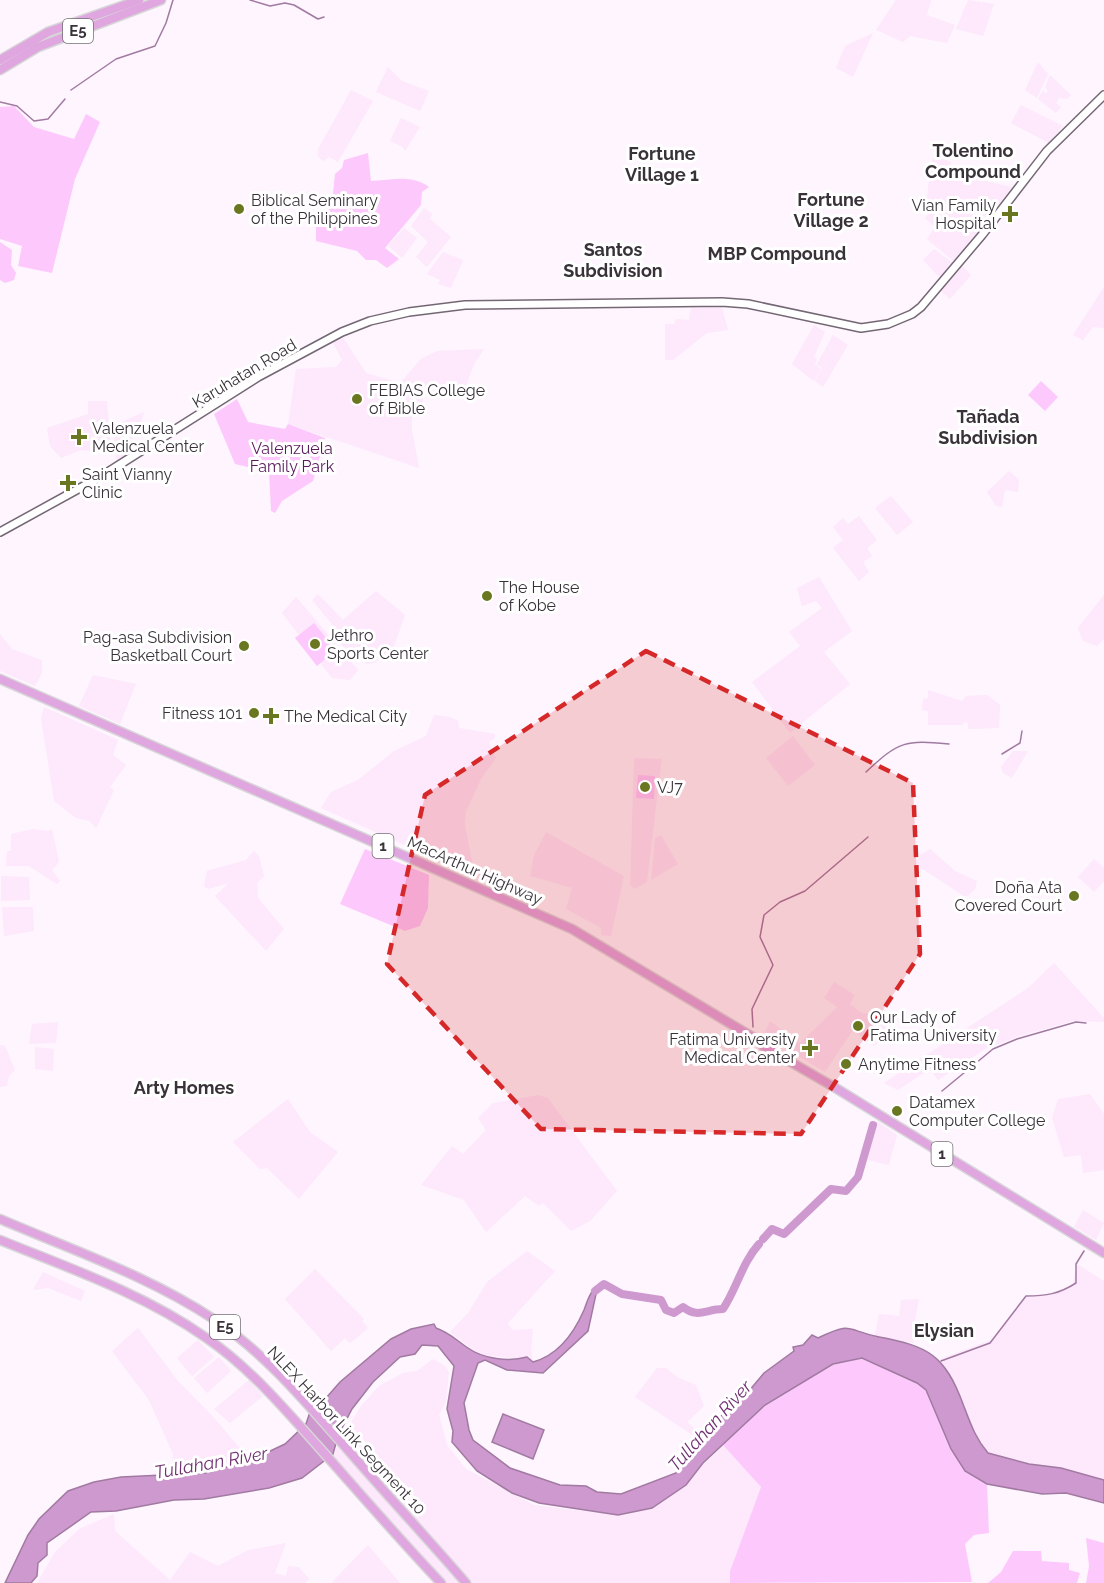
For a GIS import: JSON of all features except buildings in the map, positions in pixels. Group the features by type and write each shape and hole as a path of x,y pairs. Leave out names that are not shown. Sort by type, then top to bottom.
{"highway":[{"name":"E5","path":"0,60 48,32 140,0"},
{"name":"E5","path":"0,70 38,47 161,0"},
{"name":"MacArthur Highway","path":"0,679 572,929 1104,1253"},
{"name":"NLEX Harbor Link Segment 10","path":"0,1219 129,1274 188,1303 234,1334 267,1362 311,1409 466,1583"},
{"name":"NLEX Harbor Link Segment 10","path":"0,1240 153,1306 179,1320 224,1351 253,1376 297,1422 441,1583"}],"main road":[{"name":"Karuhatan Road","path":"0,532 100,477 274,368 349,328 381,318 465,305 722,302 748,304 861,328 888,324 912,314 921,307 982,235 1047,151 1104,95"}],"highlighted area":[{"path":"646,651 913,783 920,954 801,1134 541,1129 387,964 425,795"}],"shaded area":[{"path":"896,0 931,0 927,15 955,25 947,43 910,36 903,42 876,30"},
{"path":"968,0 981,2 981,6 982,2 994,4 983,36 956,29"},
{"path":"873,33 853,77 836,68 845,46"},
{"path":"1038,62 1048,74 1037,98 1025,90"},
{"path":"388,67 402,81 429,91 420,111 376,92"},
{"path":"1050,75 1071,95 1067,99 1059,98 1056,103 1061,107 1056,113 1038,99 1043,90 1046,94 1048,91 1045,87"},
{"path":"351,90 373,101 338,162 329,157 323,161 318,156 318,149"},
{"path":"1021,105 1063,126 1049,143 1011,123"},
{"path":"401,118 420,127 405,151 403,147 390,141"},
{"path":"938,154 951,163 949,173 1012,187 989,218 974,213 988,219 956,263 927,239 935,227 925,218 931,211 927,206 927,197 931,162"},
{"path":"424,208 432,214 430,219 451,237 427,267 416,257 428,242 411,226"},
{"path":"404,228 417,238 402,258 388,246"},
{"path":"934,249 954,264 941,279 923,260"},
{"path":"443,252 463,260 451,288 438,284 440,280 427,274"},
{"path":"962,266 971,275 950,299 940,290"},
{"path":"1104,287 1104,328 1093,327 1083,340 1073,335"},
{"path":"691,307 722,308 728,330 707,333 673,360 665,360 665,324 674,324 676,319 689,320"},
{"path":"814,325 825,332 814,357 817,359 815,364 821,369 814,381 792,364"},
{"path":"833,335 848,345 823,387 815,381 822,368 817,364"},
{"name":"FEBIAS College of Bible","path":"342,336 366,373 400,383 421,359 437,351 484,349 474,364 464,391 423,386 423,407 412,411 412,430 419,468 288,424 296,369 336,367 342,360 332,341"},
{"name":"Valenzuela Medical Center","path":"88,401 107,401 111,453 81,450 61,458 50,446 47,428 88,414"},
{"path":"144,412 138,433 124,445 131,455 117,463 113,426"},
{"path":"1009,471 1019,480 1018,492 1005,490 1002,507 996,506 987,492"},
{"path":"891,496 913,522 897,535 875,508"},
{"path":"859,516 877,540 867,548 872,556 863,562 869,572 859,581 833,548 843,540 833,527 843,518 848,524"},
{"path":"819,577 852,631 824,652 850,684 790,733 752,682 800,646 789,632 822,608 816,601 802,606 797,588"},
{"path":"376,591 405,615 394,646 374,663 366,664 361,654 354,659 338,641 343,637 312,600 318,594 343,620"},
{"path":"1104,595 1104,639 1097,646 1083,641 1078,628"},
{"path":"296,597 358,670 350,680 332,678 282,613"},
{"path":"0,634 12,649 42,660 42,673 35,686 0,671"},
{"path":"93,675 136,684 120,724 79,706"},
{"path":"928,690 962,701 966,696 987,695 1000,705 999,728 968,729 968,723 964,722 963,725 928,725 928,711 922,710 923,699 928,698"},
{"path":"44,707 118,740 113,755 126,765 110,787 114,790 96,828 90,821 76,818 54,801 41,718"},
{"path":"434,715 450,717 458,721 459,728 495,734 495,738 489,742 496,758 481,779 466,812 465,824 475,876 321,808 331,792 358,780 394,751 426,736"},
{"path":"793,736 815,765 788,786 766,758"},
{"path":"1013,751 1028,751 1012,778 1003,773 1001,767"},
{"path":"634,758 662,759 647,882 635,889 630,885"},
{"path":"33,829 48,831 52,829 59,862 52,870 60,881 57,884 29,866 6,866 7,851 11,851 11,834"},
{"path":"546,832 624,876 611,936 601,935 601,928 566,909 572,888 530,876 534,855"},
{"path":"661,835 678,864 651,880 655,838"},
{"path":"930,849 955,871 977,881 975,889 968,896 964,896 915,864 920,855"},
{"path":"254,851 259,856 264,876 257,883 258,898 284,929 266,951 215,896 229,883 208,889 204,886 207,871 246,860"},
{"path":"1094,859 1104,868 1104,881 1094,892 1078,877"},
{"path":"1,876 29,877 30,900 1,901"},
{"path":"2,907 33,907 34,931 4,936"},
{"path":"1054,963 1104,1018 1104,1022 1073,1021 1019,1036 985,1049 938,1080 930,1069 898,1090 884,1083 1028,988"},
{"name":"Our Lady of Fatima University","path":"834,982 855,995 850,1004 862,1013 882,1014 892,1021 884,1033 886,1037 874,1046 853,1030 825,1072 763,1036 770,1021 800,1043 837,1007 824,998"},
{"path":"58,1022 56,1043 29,1044 32,1024"},
{"path":"0,1045 5,1046 15,1070 9,1076 7,1086 0,1087"},
{"path":"35,1047 54,1049 53,1071 35,1069"},
{"path":"1090,1094 1104,1114 1104,1170 1083,1173 1081,1155 1064,1157 1052,1118 1058,1099"},
{"path":"538,1095 548,1098 617,1191 590,1221 571,1231 543,1203 539,1206 525,1196 486,1232 464,1200 421,1185 452,1146 463,1154 486,1130 478,1118 493,1103"},
{"path":"288,1099 310,1132 338,1152 299,1199 267,1168 260,1169 233,1142"},
{"path":"876,1121 897,1135 889,1165 864,1159"},
{"path":"1083,1210 1104,1223 1096,1240 1074,1227"},
{"path":"527,1251 555,1271 508,1323 512,1330 533,1329 531,1350 533,1362 527,1357 519,1359 480,1355 450,1332 468,1313 487,1282"},
{"path":"1077,1264 1104,1281 1104,1480 1061,1468 1029,1464 987,1453 973,1434 940,1359 994,1339 1024,1297 1052,1295 1066,1290 1073,1283"},
{"path":"315,1269 364,1319 362,1321 368,1328 350,1343 345,1338 331,1351 285,1299"},
{"path":"43,1272 85,1291 81,1301 48,1288 33,1290"},
{"path":"601,1283 603,1287 596,1294 588,1331 543,1373 507,1370 485,1360 478,1363 464,1403 469,1430 473,1440 510,1468 560,1485 586,1486 597,1492 621,1494 676,1473 698,1439 721,1416 738,1404 764,1373 794,1351 793,1347 803,1345 812,1335 818,1338 849,1328 910,1344 933,1356 949,1374 973,1430 988,1453 1029,1464 1061,1468 1104,1480 1104,1503 1066,1493 1042,1494 987,1484 965,1471 951,1449 926,1390 917,1383 862,1358 833,1364 765,1405 703,1463 686,1485 652,1508 618,1515 539,1503 512,1493 477,1471 452,1442 453,1431 447,1409 454,1366 438,1346 422,1345 415,1354 400,1357 373,1382 352,1409 338,1436 333,1454 302,1478 269,1488 204,1499 174,1500 116,1511 91,1512 47,1543 47,1555 38,1563 37,1576 31,1583 5,1583 28,1535 39,1519 68,1491 94,1482 121,1477 205,1473 249,1461 285,1444 306,1424 311,1409 319,1406 340,1382 391,1339 411,1329 434,1324 436,1328 481,1355 512,1359 527,1357 533,1362 542,1359 558,1349 570,1335 590,1295"},
{"path":"919,1299 912,1335 914,1343 875,1336 879,1314 899,1316 901,1300"},
{"path":"138,1328 178,1381 250,1460 171,1473 173,1454 149,1400 112,1351"},
{"path":"198,1340 214,1357 192,1376 177,1358"},
{"path":"219,1357 231,1371 207,1393 194,1378"},
{"path":"433,1359 445,1366 449,1372 446,1402 439,1415 447,1445 466,1469 534,1505 618,1515 652,1508 677,1491 723,1445 761,1487 730,1571 730,1583 434,1583 328,1465 361,1406 379,1386 403,1373 417,1371"},
{"path":"657,1368 666,1368 677,1377 696,1385 704,1406 687,1422 698,1432 694,1436 635,1397"},
{"path":"249,1380 263,1396 230,1423 214,1409"},
{"path":"503,1414 544,1430 533,1459 492,1442"},
{"path":"114,1514 115,1531 170,1580 190,1552 218,1566 248,1550 286,1543 275,1573 286,1576 288,1566 299,1567 309,1579 305,1583 37,1583 55,1552 79,1529"},
{"path":"368,1545 400,1583 332,1583 333,1581"}],"green space":[{"path":"14,106 34,127 74,139 86,114 100,122 75,179 52,273 18,266 22,246 0,239 0,107"},
{"path":"368,153 371,181 409,179 429,187 422,192 421,205 385,248 399,259 387,268 376,260 366,260 357,251 316,241 316,215 324,212 332,203 335,174 342,168 344,160"},
{"path":"0,242 12,250 11,265 16,273 14,280 5,283 0,280"},
{"path":"1041,381 1058,397 1045,411 1028,395"},
{"name":"Valenzuela Family Park","path":"237,399 248,422 285,429 288,424 325,438 313,481 282,501 275,513 271,511 269,472 235,464 214,414"},
{"name":"Jethro Sports Center","path":"314,623 336,650 317,666 295,638"},
{"path":"638,775 655,776 654,799 636,798"},
{"path":"365,849 429,875 428,908 420,926 405,931 340,904"},
{"path":"852,1358 862,1358 888,1368 926,1390 951,1449 965,1471 987,1484 989,1533 974,1535 965,1544 972,1582 730,1583 730,1571 761,1487 723,1445 765,1405 833,1364"},
{"path":"1086,1538 1104,1543 1104,1583 1086,1583 1089,1566"},
{"path":"1013,1551 1041,1551 1042,1561 1069,1563 1069,1570 1080,1573 1077,1583 988,1583 1001,1572"}],"waterway":[{"path":"71,90 116,59 155,46 166,23 173,0"},
{"path":"250,0 270,6 285,3 294,5 318,19 324,17"},
{"path":"0,102 17,106 34,121 48,119 65,99"},
{"path":"1002,754 1020,743 1022,731"},
{"path":"866,772 895,748 903,745 922,742 949,744"},
{"path":"753,1027 752,1009 773,965 760,937 764,915 780,902 805,891 868,837"},
{"path":"942,1091 993,1049 1017,1039 1076,1022 1086,1023"},
{"path":"763,1239 772,1229 784,1234 831,1189 846,1191 858,1177 873,1125"},
{"path":"595,1291 604,1284 622,1294 661,1300 666,1310 674,1313 683,1307 698,1313 723,1309 748,1259 759,1244"},
{"path":"941,1361 990,1343 1026,1296 1052,1294 1076,1283 1076,1264 1084,1251"}],"place":[{"name":"Biblical Seminary of the Philippines","path":"239,209"},
{"name":"Vian Family Hospital","path":"1010,214"},
{"name":"FEBIAS College of Bible","path":"357,399"},
{"name":"Valenzuela Medical Center","path":"79,437"},
{"name":"Saint Vianny Clinic","path":"68,483"},
{"name":"The House of Kobe","path":"487,596"},
{"name":"Jethro Sports Center","path":"315,644"},
{"name":"Pag-asa Subdivision Basketball Court","path":"244,646"},
{"name":"Fitness 101","path":"254,713"},
{"name":"The Medical City","path":"271,716"},
{"name":"VJ7","path":"645,787"},
{"name":"Doña Ata Covered Court","path":"1074,896"},
{"name":"Our Lady of Fatima University","path":"858,1026"},
{"name":"Fatima University Medical Center","path":"810,1048"},
{"name":"Anytime Fitness","path":"846,1064"},
{"name":"Datamex Computer College","path":"897,1111"}],"district":[{"name":"Tolentino Compound","path":"973,161"},
{"name":"Fortune Village 1","path":"662,164"},
{"name":"Fortune Village 2","path":"831,210"},
{"name":"MBP Compound","path":"777,254"},
{"name":"Santos Subdivision","path":"613,260"},
{"name":"Tañada Subdivision","path":"988,427"},
{"name":"Arty Homes","path":"184,1088"},
{"name":"Elysian","path":"944,1331"}],"water label":[{"name":"Tullahan River","path":"710,1426"},
{"name":"Tullahan River","path":"211,1463"}]}
